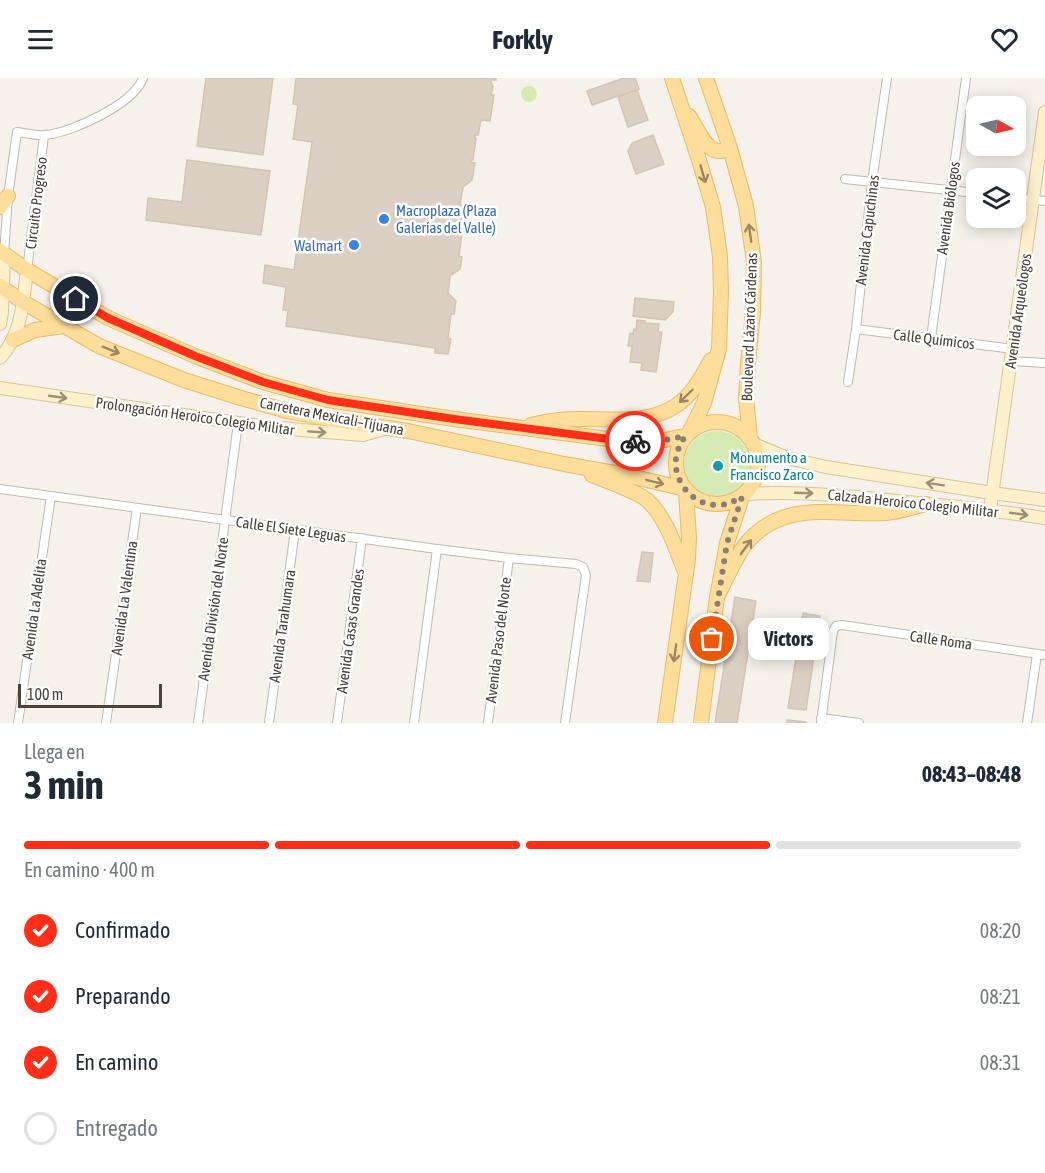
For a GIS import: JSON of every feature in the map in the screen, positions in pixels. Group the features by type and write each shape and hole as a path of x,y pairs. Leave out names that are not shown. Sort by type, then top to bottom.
{"main road":[{"name":"Boulevard Lázaro Cárdenas","path":"672,78 713,207 720,256 719,348 704,403 688,434"},
{"name":"Boulevard Lázaro Cárdenas","path":"706,78 730,148 746,206 754,262 753,312 746,398 752,441"},
{"path":"681,108 693,121 710,149 718,152 730,148"},
{"name":"Carretera Mexicali–Tijuana","path":"2,253 108,318 195,356 263,382 328,400 624,441 665,440 688,434"},
{"name":"Carretera Mexicali–Tijuana","path":"2,288 99,346 184,380 241,398 286,411 408,431 564,464"},
{"path":"13,340 35,330 63,326"},
{"path":"519,427 560,420 635,419 659,413 678,405 693,389 719,348"},
{"path":"408,431 448,429 454,419"},
{"path":"701,723 717,597 727,543 744,495 757,476 758,454 752,441 743,431 726,423 706,423 688,434 679,446 676,457 679,480 686,491 698,501 720,505 744,495"},
{"path":"564,464 626,475 686,491"},
{"path":"564,464 646,499 657,511 664,524 686,574"},
{"path":"665,723 686,574 689,538 686,491"},
{"path":"717,597 745,546 760,530 781,518 806,512 888,513 926,504"}],"street":[{"name":"Circuito Progreso","path":"2,253 4,201 17,132 44,136 63,132 94,119 122,102 140,85 143,78"},
{"name":"Avenida Capuchinas","path":"848,382 887,78"},
{"name":"Avenida Biólogos","path":"931,338 966,78"},
{"name":"Avenida Arqueólogos","path":"990,510 1012,355 1039,201 1045,112"},
{"name":"Circuito Progreso","path":"27,270 44,136"},
{"path":"845,178 966,192"},
{"path":"0,324 2,253"},
{"path":"0,358 13,340 19,322 27,270"},
{"name":"Calle Químicos","path":"856,329 931,338 1045,363"},
{"name":"Prolongación Heroico Colegio Militar","path":"0,388 301,430 363,435 390,428"},
{"name":"Avenida División del Norte","path":"198,723 238,423"},
{"name":"Calzada Heroico Colegio Militar","path":"752,441 787,458 826,467 1045,500"},
{"name":"Calle El Siete Leguas","path":"0,489 437,549 576,564 583,567 586,575 565,723"},
{"name":"Calzada Heroico Colegio Militar","path":"744,495 776,492 817,494 990,510 1045,518"},
{"name":"Avenida La Adelita","path":"18,723 51,496"},
{"name":"Avenida La Valentina","path":"106,723 137,508"},
{"name":"Avenida Tarahumara","path":"269,723 295,530"},
{"name":"Avenida Casas Grandes","path":"338,723 362,538"},
{"path":"414,723 437,549"},
{"name":"Avenida Paso del Norte","path":"488,723 509,558"},
{"name":"Calle Roma","path":"821,720 833,631 836,626 842,625 1041,655"},
{"path":"1027,723 1041,655"},
{"path":"821,720 860,723"}],"green space":[{"path":"529,86 535,88 537,94 535,100 529,102 523,100 521,94 523,88"},
{"path":"717,431 729,434 740,441 747,452 750,464 747,476 740,487 729,494 717,497 705,494 694,487 687,476 684,464 687,452 694,441 705,434"}],"building":[{"path":"206,78 273,78 263,155 197,146"},
{"name":"Macroplaza (Plaza Galerías del Valle)","path":"296,78 496,78 496,80 491,80 493,86 491,95 494,95 490,121 481,120 478,135 475,135 473,160 471,160 475,163 472,180 463,187 460,204 468,213 466,225 463,225 459,256 462,257 460,269 450,276 448,293 456,301 454,314 451,314 448,338 451,339 448,354 435,353 435,348 286,326 288,310 283,310 286,287 263,283 265,265 294,270 312,142 293,139 298,105 293,104"},
{"path":"624,78 635,78 639,89 592,105 587,91"},
{"path":"637,90 648,120 628,127 618,97"},
{"path":"653,135 664,164 636,174 628,151 632,143"},
{"path":"187,160 270,171 261,235 146,220 148,198 182,202"},
{"path":"635,298 674,302 673,312 665,320 633,316"},
{"path":"637,320 659,324 658,332 662,332 656,372 641,370 642,363 630,362 632,346 628,346 630,333 633,334 634,329 636,330"},
{"path":"642,552 653,553 650,582 637,581"},
{"path":"735,597 756,601 737,723 715,723"},
{"path":"803,613 820,616 806,710 788,708"},
{"path":"787,720 806,722 806,723 787,723"}],"way so far":[{"path":"635,441 665,440 685,436 676,457 676,469 686,492 698,501 720,505 742,497 727,543 712,639"}],"place":[{"name":"Macroplaza (Plaza Galerías del Valle)","path":"384,219"},
{"name":"Walmart","path":"354,245"},
{"name":"Monumento a Francisco Zarco","path":"718,466"},
{"name":"Victors","path":"712,639"}],"route":[{"path":"76,299 108,318 195,356 263,382 328,400 542,431 635,441"}]}
